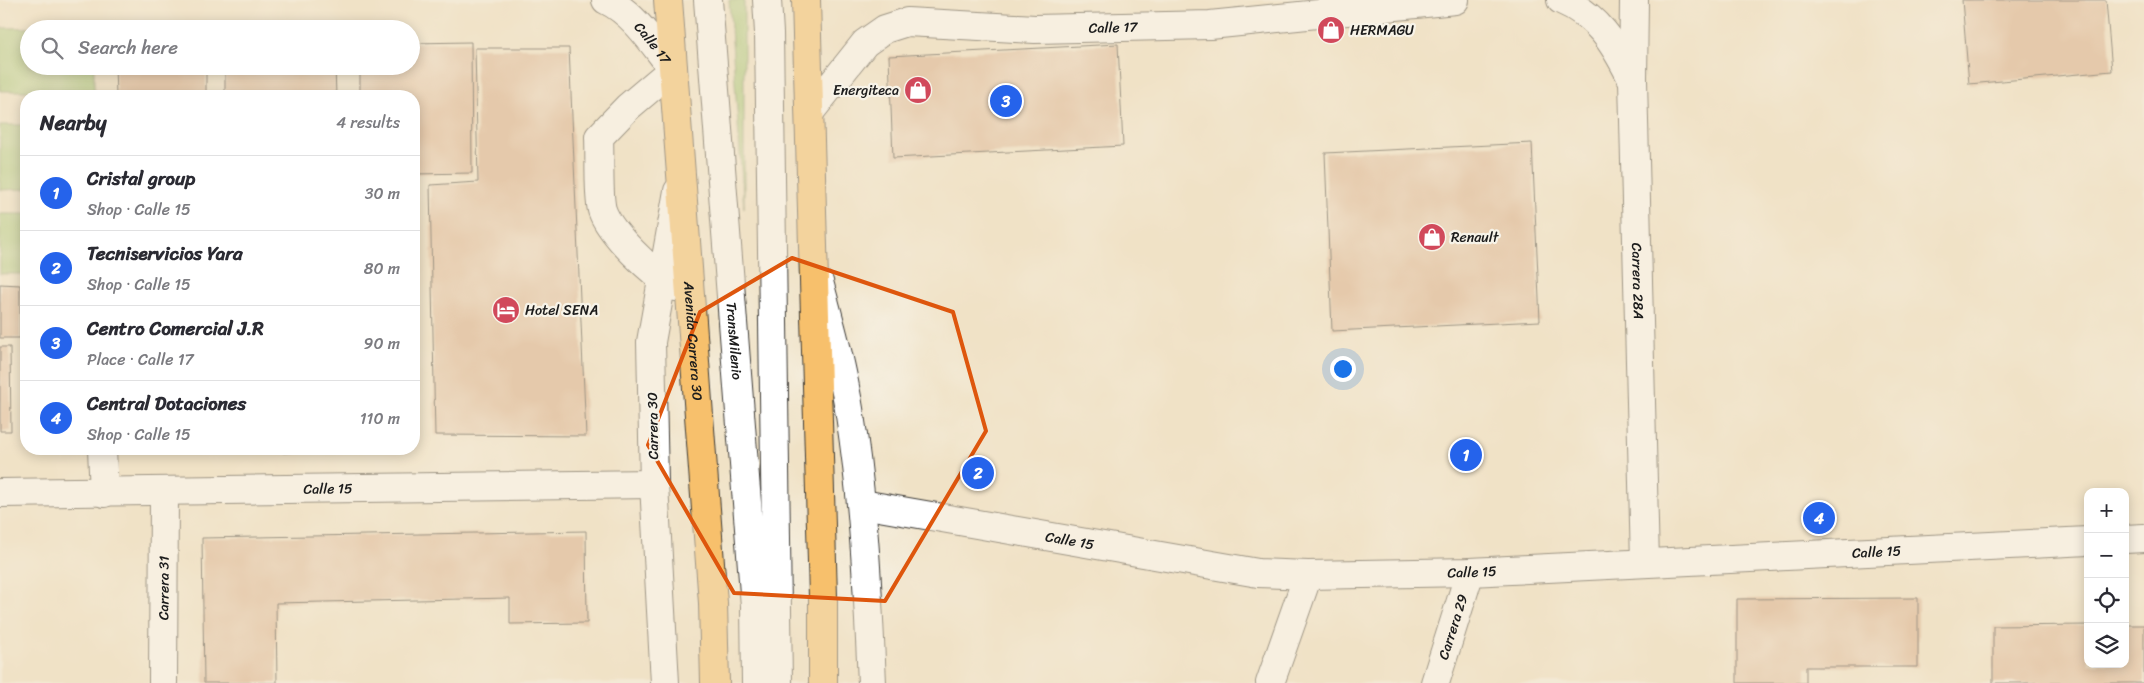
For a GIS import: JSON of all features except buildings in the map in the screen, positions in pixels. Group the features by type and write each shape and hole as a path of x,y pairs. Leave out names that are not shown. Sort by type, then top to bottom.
{"highway":[{"name":"Avenida Carrera 30","path":"668,0 713,603 715,683"},
{"path":"806,0 823,597 822,683"}],"street":[{"name":"Calle 17","path":"606,0 623,12 644,33 673,69"},
{"name":"TransMilenio","path":"708,0 765,605 778,683"},
{"name":"TransMilenio","path":"756,683 765,605 769,32 767,0"},
{"name":"Calle 17","path":"810,112 865,43 886,29 907,22 1035,29 1210,25 1455,0"},
{"path":"1561,0 1580,10 1598,24 1611,39 1633,80"},
{"name":"Carrera 28A","path":"1634,0 1633,80 1645,563"},
{"path":"673,69 628,107 599,137 602,210 620,238 663,280 690,296"},
{"name":"Carrera 30","path":"665,683 654,484 652,342 681,172"},
{"path":"814,262 837,349 850,414 862,504 872,683"},
{"path":"102,455 104,493"},
{"name":"Calle 15","path":"0,493 654,484"},
{"name":"Carrera 31","path":"163,683 164,492"},
{"name":"Calle 15","path":"862,504 1258,573 1308,575 1470,572 2084,541"},
{"path":"2129,539 2144,538"},
{"name":"Carrera 29","path":"1436,683 1470,572"},
{"path":"1270,683 1308,575"}],"highlighted area":[{"path":"792,258 953,312 986,431 885,601 734,593 648,445 700,312"}],"green space":[{"path":"729,0 744,0 744,209 730,14"},
{"path":"0,28 20,28 20,75 94,75 94,90 0,91"},
{"path":"0,125 20,125 20,189 0,190"},
{"path":"0,214 20,214 20,274 0,274"}],"place":[{"name":"HERMAGU","path":"1331,30"},
{"name":"Energiteca","path":"918,90"},
{"name":"Centro Comercial J.R","path":"1006,101"},
{"name":"Renault","path":"1432,237"},
{"name":"Hotel SENA","path":"506,310"},
{"name":"Cristal group","path":"1466,455"},
{"name":"Tecniservicios Yara","path":"978,473"},
{"name":"Central Dotaciones","path":"1819,518"}]}
